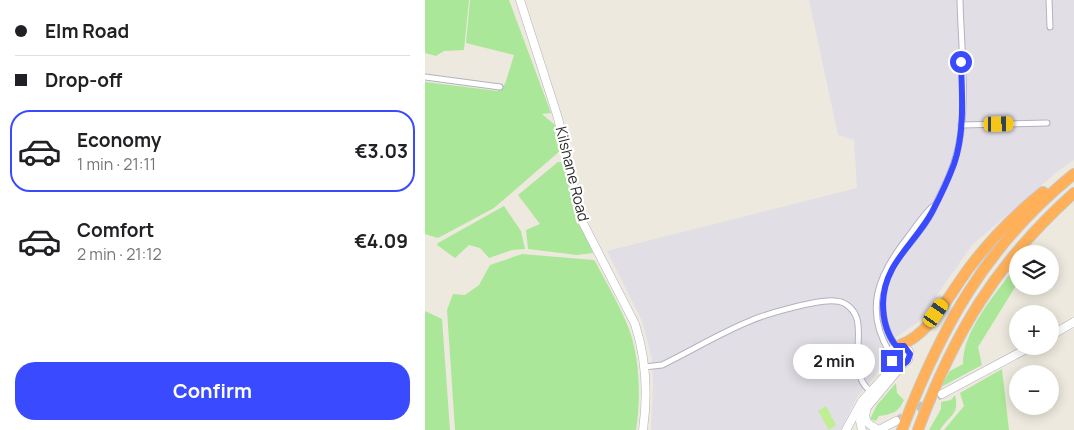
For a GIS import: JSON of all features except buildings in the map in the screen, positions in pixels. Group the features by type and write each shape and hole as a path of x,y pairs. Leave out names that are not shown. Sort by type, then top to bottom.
{"highway":[{"path":"898,346 912,341 923,332 964,274 1005,227 1038,196 1074,169"},
{"path":"901,430 937,345 979,275 1022,222 1074,174"},
{"path":"918,430 945,363 978,302 1019,248 1074,193"}],"street":[{"name":"Kilshane Road","path":"520,0 562,133 583,221 635,324 641,341 646,398 643,430"},
{"path":"862,430 861,416 867,406 908,360 910,354 907,348 898,346 885,327 883,295 886,280 893,264 932,212 955,162 961,125 961,0"},
{"path":"1049,0 1050,27"},
{"path":"425,77 500,87"},
{"path":"961,125 1047,123"},
{"path":"903,364 897,364 881,338 875,309 877,293 882,278 896,252 935,205"},
{"path":"644,367 662,365 759,317 836,300 849,307 855,313 858,331 858,366 865,385 870,391"},
{"path":"1059,331 1074,322"},
{"path":"845,430 870,391 887,374 891,356 898,346"},
{"path":"942,394 1015,355"},
{"path":"867,406 865,420 868,424 879,430 896,421"},
{"path":"854,415 856,430"}],"shaded area":[{"path":"809,0 1074,0 1074,160 1058,171 972,245 918,322 892,340 876,375 857,397 841,430 651,430 652,360 646,335 642,321 607,251 857,188 854,140 838,135"}],"green space":[{"path":"425,0 469,0 464,50 444,51 436,56 425,53"},
{"path":"470,0 509,0 551,113 542,114 555,125 561,150 494,208 438,238 425,234 425,82 498,91 505,84 514,55 466,43"},
{"path":"558,162 564,162 573,208 593,253 577,255 528,249 526,230 540,224 518,195"},
{"path":"504,206 521,231 525,249 512,250 489,258 480,248 469,245 455,258 437,245 438,243"},
{"path":"522,254 594,260 596,263 622,312 633,341 639,379 639,405 636,430 455,430 447,310 453,294 465,295 479,285 490,265"},
{"path":"1009,275 1010,295 978,347 982,365 941,387 950,371 963,364 968,338 981,313"},
{"path":"425,311 442,319 450,430 425,430"},
{"path":"1002,369 1009,430 944,430 964,406 960,393"},
{"path":"896,383 897,393 904,400 899,408 891,413 879,416 876,421 870,419 877,405"},
{"path":"955,395 956,407 953,414 940,430 929,430 941,409 941,402 951,400"},
{"path":"826,406 836,425 829,430 818,411"}],"tunnel":[{"path":"896,421 942,394"}],"route":[{"path":"892,361 900,365 906,363 910,354 909,350 904,346 896,346 885,327 883,295 886,280 893,264 932,212 955,162 961,125 961,62"}]}
